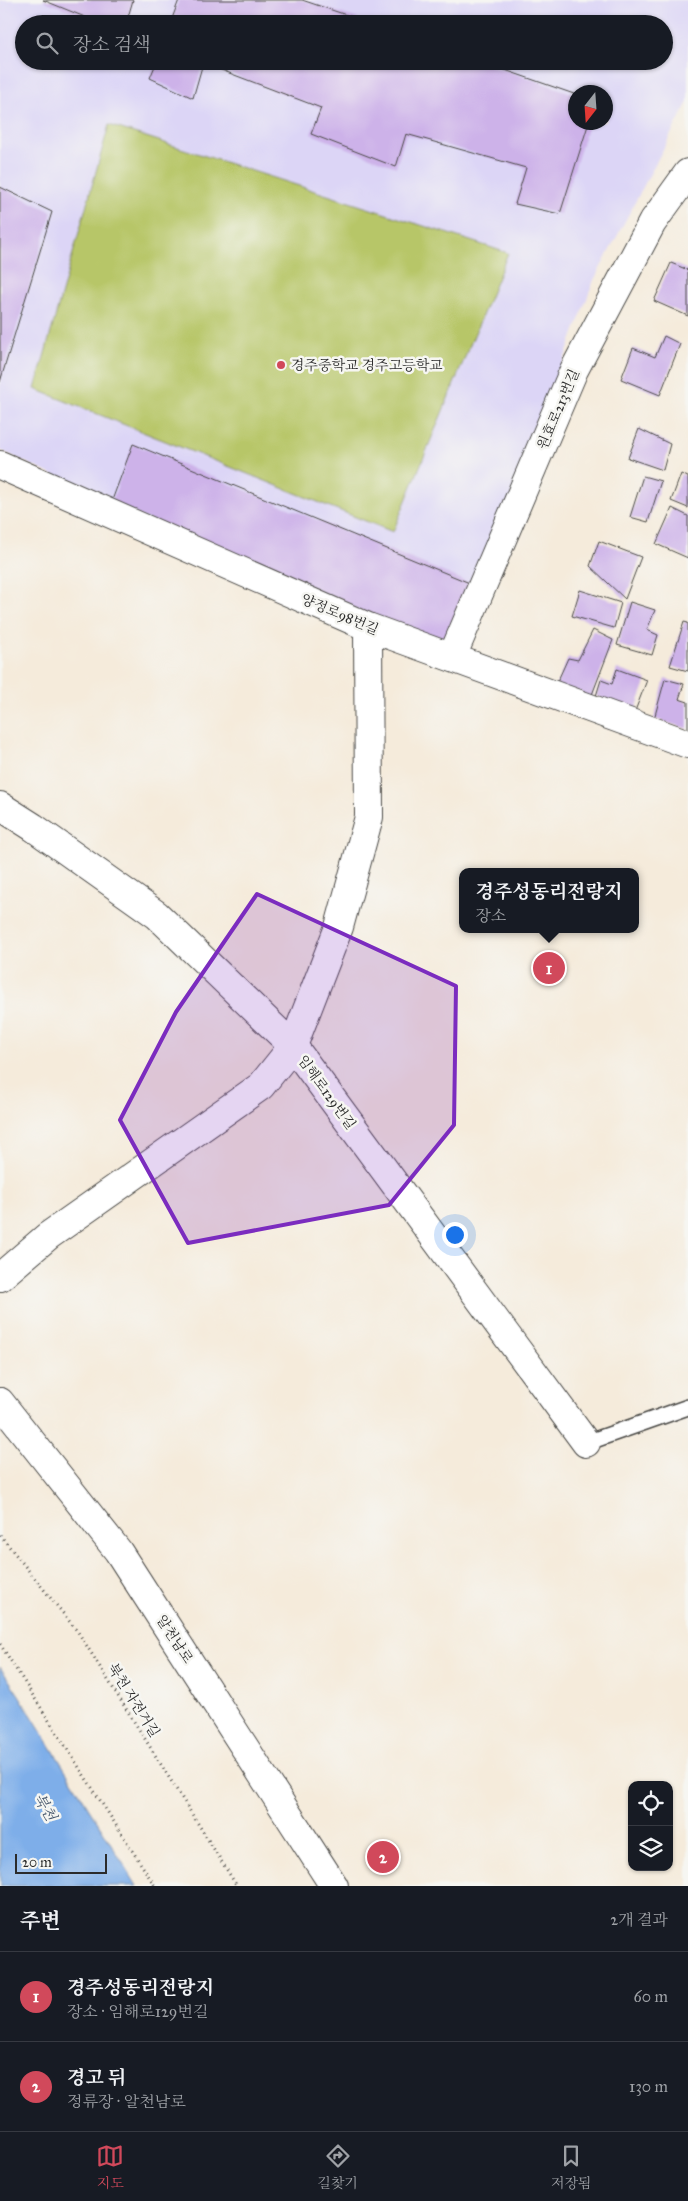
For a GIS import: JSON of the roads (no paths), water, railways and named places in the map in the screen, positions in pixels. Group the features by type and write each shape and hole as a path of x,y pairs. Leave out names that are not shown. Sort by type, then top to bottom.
{"street":[{"name":"원효로213번길","path":"452,657 574,370 652,223 688,173"},
{"name":"양정로98번길","path":"0,465 368,627 688,744"},
{"path":"0,1277 48,1236 261,1086 293,1046 339,927 369,817 368,627"},
{"name":"임해로129번길","path":"0,806 33,827 157,915 293,1046 586,1443"},
{"name":"알천남로","path":"0,1402 118,1551 334,1886"}],"lane":[{"path":"586,1443 688,1407"}],"water":[{"name":"북천","path":"0,1667 19,1695 137,1886 0,1886"}],"place":[{"name":"경주중학교 경주고등학교","path":"281,365"},
{"name":"경주성동리전랑지","path":"549,968"},
{"name":"경고 뒤","path":"383,1857"}]}
